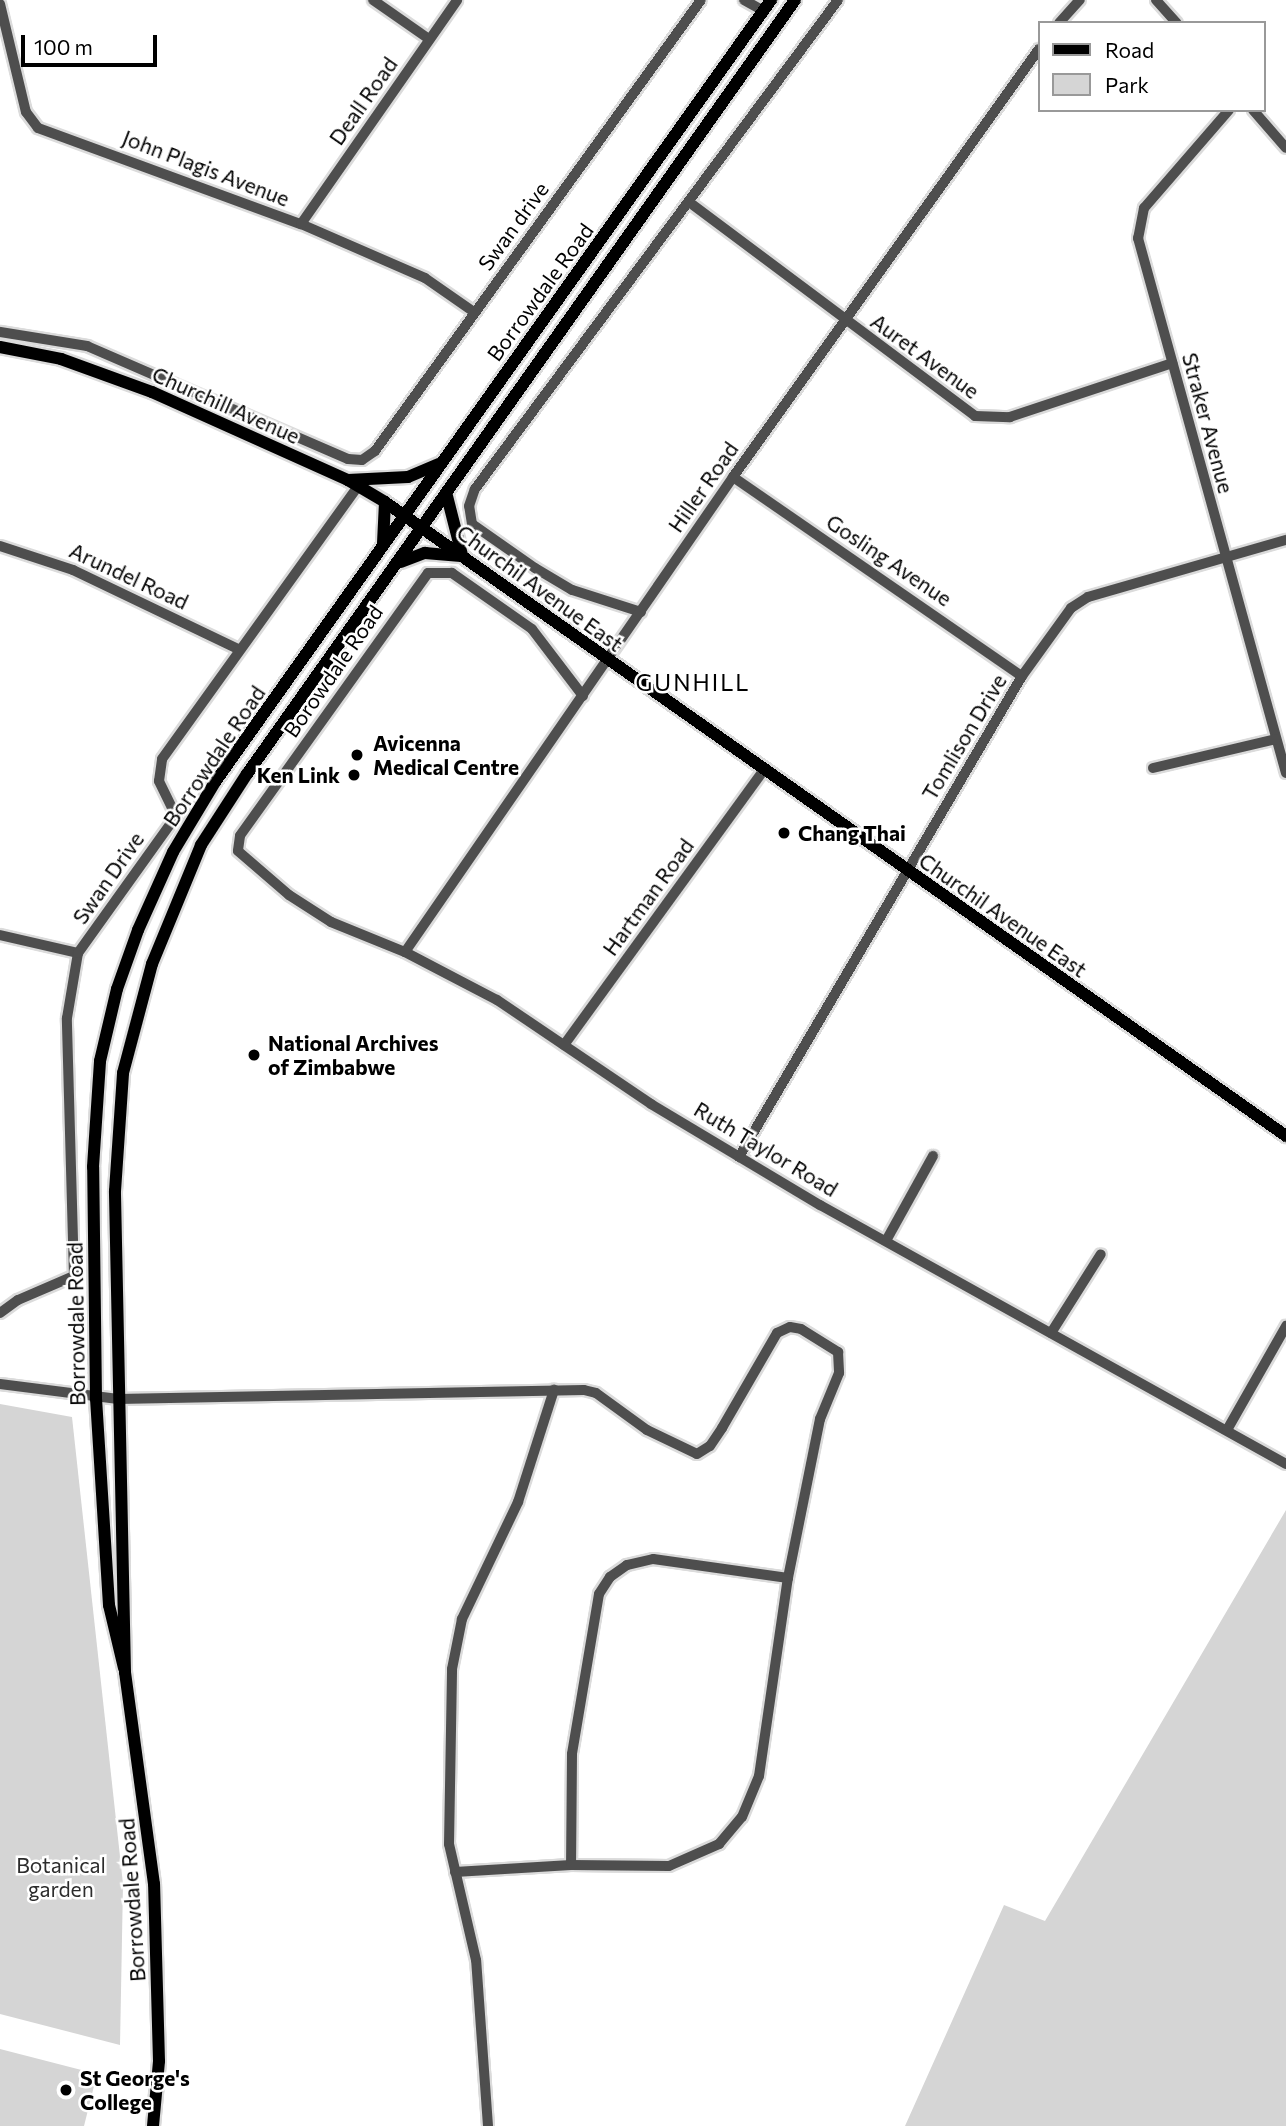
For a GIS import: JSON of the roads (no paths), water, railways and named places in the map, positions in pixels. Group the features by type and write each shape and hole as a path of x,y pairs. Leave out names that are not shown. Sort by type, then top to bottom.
{"main road":[{"name":"Borrowdale Road","path":"125,1672 115,1191 119,1103 130,1040 152,964 201,845 318,672 425,528 795,0"},
{"name":"Borrowdale Road","path":"153,2126 159,2061 154,1884 125,1672 109,1605 96,1399 96,1091 120,980 152,897 215,782 767,6"},
{"name":"Churchill Avenue","path":"0,347 91,368 353,483 425,528"},
{"path":"353,483 408,477 442,462"},
{"path":"399,563 425,553 462,556 447,496"},
{"path":"383,548 385,502"},
{"name":"Churchil Avenue East","path":"425,528 607,661 1286,1136"}],"street":[{"path":"373,0 429,39"},
{"name":"Deall Road","path":"302,224 457,0"},
{"name":"Swan drive","path":"234,407 348,460 362,460 375,451 701,0"},
{"path":"744,0 767,6"},
{"path":"689,202 838,0"},
{"path":"1061,21 1080,0"},
{"path":"1156,0 1175,21"},
{"name":"John Plagis Avenue","path":"0,4 26,112 34,126 302,224 425,278 474,313"},
{"name":"Hiller Road","path":"405,952 733,477 843,321 919,224 1038,50"},
{"name":"Straker Avenue","path":"1227,112 1160,186 1138,223 1224,559 1286,773"},
{"path":"1255,112 1286,148"},
{"name":"Auret Avenue","path":"689,202 964,411 991,419 1010,417 1172,363"},
{"name":"Churchil Avenue East","path":"640,612 572,590 472,524 469,506 475,489 689,202"},
{"path":"0,332 87,346 234,407 225,426"},
{"name":"Gosling Avenue","path":"733,477 1022,676"},
{"name":"Swan Drive","path":"0,1313 74,1276 67,1018 78,953 176,816 159,781 162,759 353,483"},
{"name":"Tomlison Drive","path":"740,1157 1022,676 1077,603 1286,540"},
{"name":"Arundel Road","path":"0,546 74,570 238,649"},
{"name":"Churchil Avenue East","path":"418,582 438,570 471,584 543,639 583,696"},
{"name":"Borowdale Road","path":"238,851 240,836 418,582"},
{"path":"1153,768 1276,739"},
{"name":"Hartman Road","path":"564,1045 763,771"},
{"name":"Ruth Taylor Road","path":"238,851 289,895 331,922 405,952 505,1005 740,1157 1286,1464"},
{"path":"0,935 78,953"},
{"path":"887,1239 933,1156"},
{"path":"1051,1333 1101,1254"},
{"path":"1227,1430 1286,1326"},
{"path":"0,1384 96,1399 554,1390 596,1393 647,1430 697,1454 710,1446 722,1428 777,1333 790,1327 801,1329 838,1352 839,1373 820,1419 788,1578 759,1776 743,1817 709,1851 669,1866 571,1865 455,1872"},
{"path":"488,2126 476,1960 455,1872 448,1821 454,1648 463,1619 518,1502 554,1390"},
{"path":"571,1865 572,1754 590,1626 599,1594 610,1577 627,1565 653,1559 788,1578"}],"place":[{"name":"Avicenna Medical Centre","path":"357,755"},
{"name":"Ken Link","path":"354,775"},
{"name":"Chang Thai","path":"784,833"},
{"name":"National Archives of Zimbabwe","path":"254,1055"},
{"name":"St George's College","path":"66,2090"}],"district":[{"name":"GUNHILL","path":"693,682"}],"park label":[{"name":"Botanical garden","path":"61,1877"}]}
